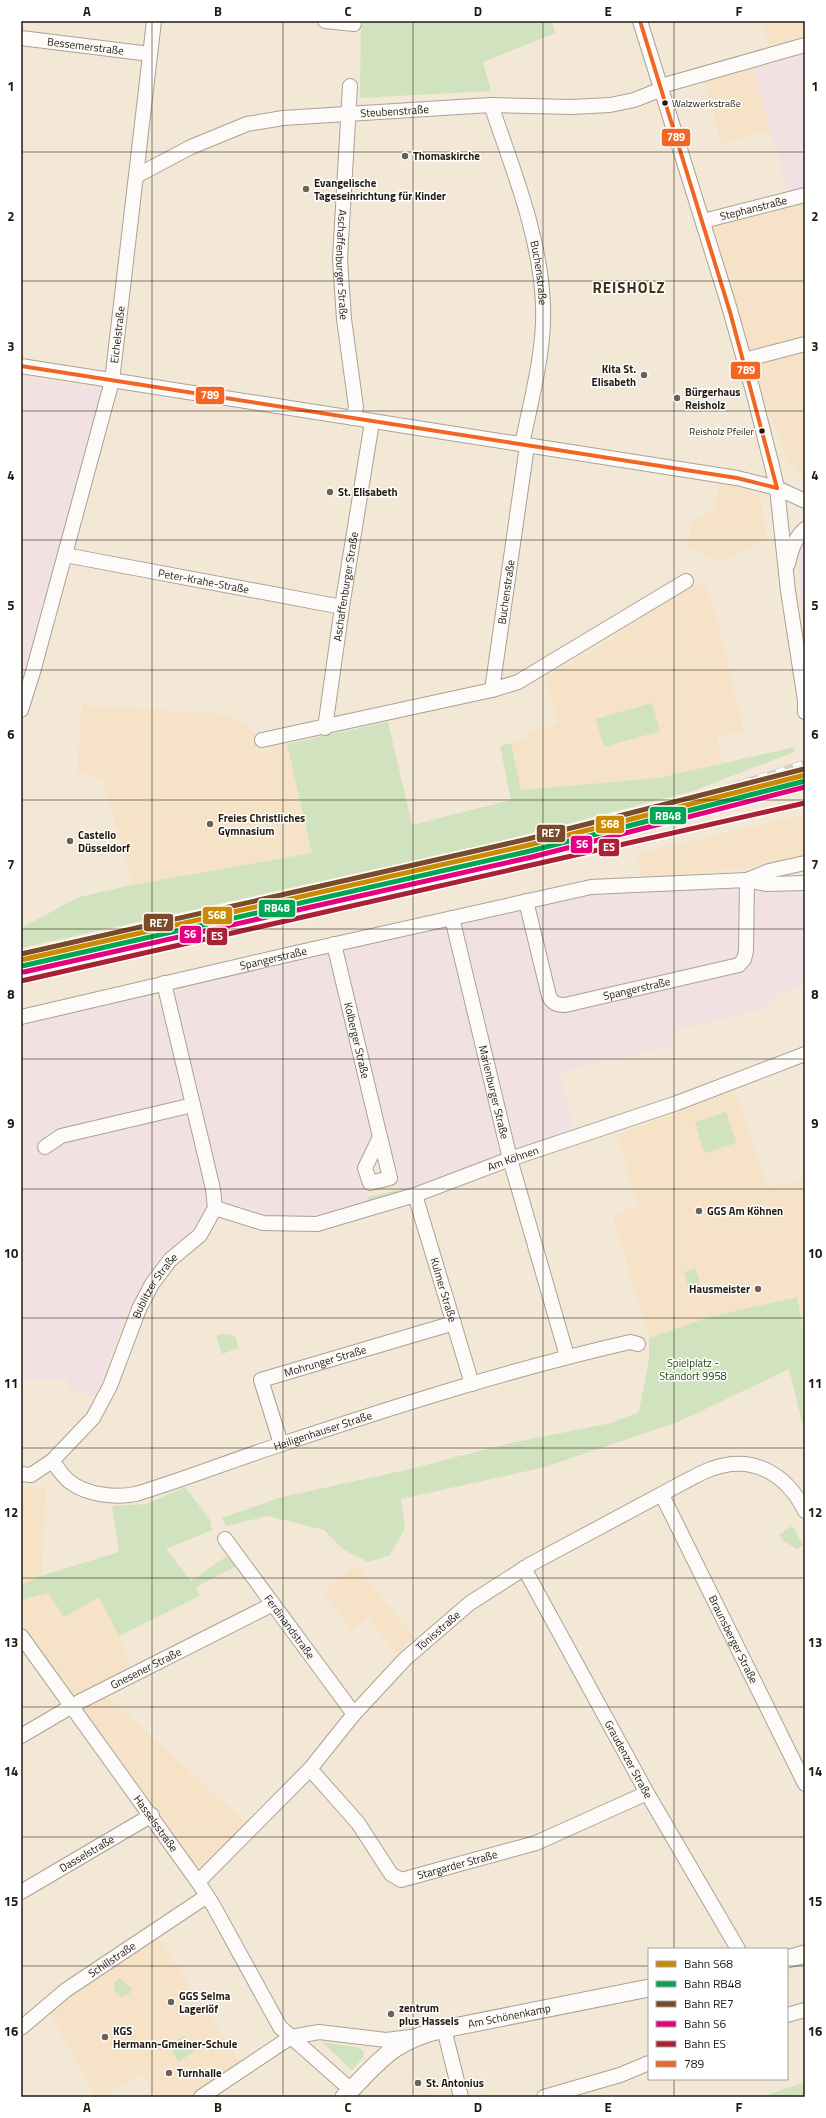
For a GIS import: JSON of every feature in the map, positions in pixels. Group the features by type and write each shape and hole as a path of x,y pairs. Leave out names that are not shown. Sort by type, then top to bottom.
{"main road":[{"path":"788,1959 805,1954"},
{"name":"Am Schönenkamp","path":"348,2093 391,2050 413,2038 444,2029 648,1988"}],"street":[{"name":"Eichelstraße","path":"22,707 112,381 154,21"},
{"path":"325,21 354,24"},
{"path":"640,21 662,87 744,360 777,488 786,570 805,699 805,712"},
{"name":"Bessemerstraße","path":"21,38 150,54"},
{"path":"662,87 805,45"},
{"name":"Aschaffenburger Straße","path":"350,86 340,259 344,319 356,407 353,418"},
{"name":"Steubenstraße","path":"136,176 191,147 247,124 283,118 491,105 572,107 610,105 634,100 662,87"},
{"name":"Buchenstraße","path":"491,105 534,236 542,298 542,344 524,446 492,690"},
{"name":"Stephanstraße","path":"702,221 805,195"},
{"path":"744,360 805,344"},
{"path":"21,366 524,446 737,478 777,488 805,501"},
{"name":"Aschaffenburger Straße","path":"326,728 342,607 372,422"},
{"path":"786,570 792,547 799,535 805,530"},
{"name":"Peter-Krahe-Straße","path":"65,555 342,607"},
{"path":"262,740 326,728 492,690 518,682 686,581"},
{"name":"Spangerstraße","path":"747,880 769,871 805,863"},
{"name":"Spangerstraße","path":"526,901 549,996 556,1004 565,1005 739,964 744,959 746,952 747,880"},
{"name":"Spangerstraße","path":"21,1017 334,944 591,887 747,880 766,884 805,883"},
{"name":"Marienburger Straße","path":"452,918 510,1159 567,1356"},
{"name":"Kolberger Straße","path":"334,944 380,1137"},
{"path":"164,983 213,1189 215,1208"},
{"name":"Am Köhnen","path":"215,1208 263,1223 317,1224 415,1195 510,1159 677,1103 805,1054"},
{"path":"45,1147 61,1136 193,1105"},
{"name":"Kulmer Straße","path":"415,1195 472,1384"},
{"name":"Bublitzer Straße","path":"52,1461 93,1418 110,1386 139,1309 152,1284 170,1260 200,1235 215,1208"},
{"name":"Mohrunger Straße","path":"281,1444 261,1380 454,1323"},
{"name":"Heiligenhauser Straße","path":"52,1461 69,1481 76,1486 96,1492 124,1497 150,1490 281,1444 472,1384 567,1356 630,1342 638,1344"},
{"path":"21,1474 31,1475 52,1461"},
{"name":"Tönisstraße","path":"198,1882 310,1769 354,1714 417,1648 470,1603 524,1568 711,1469 740,1463 762,1468 786,1483 797,1495 805,1511"},
{"name":"Braunsberger Straße","path":"662,1495 805,1784"},
{"name":"Ferdinandstraße","path":"225,1540 354,1714"},
{"name":"Graudenzer Straße","path":"524,1568 647,1793 737,1948"},
{"name":"Gnesener Straße","path":"21,1736 71,1708 273,1604"},
{"name":"Hasselsstraße","path":"21,1636 71,1708 152,1815 198,1882 284,2032 304,2048 348,2093"},
{"name":"Stargarder Straße","path":"310,1769 358,1823 391,1874 401,1880 536,1843 647,1793"},
{"name":"Dasselstraße","path":"21,1892 152,1815"},
{"name":"Schillstraße","path":"21,2028 66,1990 207,1896"},
{"path":"788,2015 805,2010"},
{"path":"277,2020 298,2029 312,2032 391,2040 406,2037 413,2038"},
{"path":"444,2029 461,2097"},
{"path":"201,2097 291,2038 312,2032"},
{"path":"304,2048 312,2032"},
{"path":"366,2037 375,2048 377,2056 376,2064"},
{"path":"544,2097 620,2075 648,2064"}],"shaded area":[{"path":"762,21 805,21 805,41 769,50"},
{"path":"805,54 805,192 789,196 753,66"},
{"path":"753,66 771,130 721,144 704,79"},
{"path":"805,198 805,480 787,460 745,347 712,231 714,222"},
{"path":"21,376 103,389 21,685"},
{"path":"719,482 751,491 761,500 767,538 721,562 688,547 692,522 715,508"},
{"path":"805,539 805,636 800,599 799,546"},
{"path":"703,582 714,607 744,731 717,737 722,765 658,778 521,790 511,743 528,739 526,733 558,724 545,677 600,647 673,596"},
{"name":"Freies Christliches Gymnasium","path":"82,705 221,714 232,717 252,729 261,752 287,744 312,853 132,885 102,778 77,773"},
{"path":"805,814 805,857 740,869 666,876 641,876 636,854"},
{"path":"744,885 805,887 805,986 776,993 764,1009 671,1031 674,1045 560,1072 575,1137 511,1157 456,921 593,890"},
{"path":"450,922 508,1157 400,1195 340,948"},
{"path":"330,950 376,1142 361,1167 367,1207 314,1222 261,1219 218,1207 174,998 183,986"},
{"path":"147,997 161,1009 212,1197 199,1236 163,1257 146,1280 126,1315 95,1397 70,1389 66,1378 21,1381 21,1024"},
{"name":"GGS Am Köhnen","path":"736,1090 766,1187 805,1180 805,1328 803,1328 797,1297 709,1317 649,1338 613,1216 638,1205 617,1135"},
{"path":"30,1487 46,1489 41,1576 21,1585 21,1492"},
{"path":"356,1566 414,1637 397,1654 368,1617 352,1630 323,1592"},
{"path":"48,1593 64,1617 99,1597 119,1636 131,1667 82,1698 73,1695 21,1622 21,1600"},
{"path":"108,1697 247,1824 204,1868 197,1866 84,1708"},
{"path":"155,1933 242,2066 201,2097 157,2097 143,2073 101,2097 96,2097 48,2010"}],"green space":[{"path":"361,21 552,21 555,33 483,62 491,91 360,98"},
{"path":"652,703 660,731 604,747 596,719"},
{"path":"388,722 412,825 511,800 500,746 511,743 521,790 658,778 795,747 794,752 693,791 496,842 21,948 21,928 79,897 132,885 312,853 287,744"},
{"path":"726,1112 736,1143 704,1153 695,1122"},
{"path":"398,1190 399,1193 368,1202 367,1197"},
{"path":"696,1269 700,1284 689,1288 684,1272"},
{"name":"Spielplatz - Standort 9958","path":"797,1297 803,1328 805,1328 805,1426 803,1426 789,1369 678,1422 545,1467 401,1499 405,1528 390,1555 368,1562 344,1550 324,1530 268,1516 226,1526 222,1518 282,1497 406,1470 511,1443 611,1423 639,1412 649,1359 649,1338 709,1317"},
{"path":"222,1334 235,1336 239,1348 222,1354 216,1336"},
{"path":"185,1487 210,1520 212,1530 166,1549 191,1581 227,1556 236,1566 196,1587 200,1596 119,1636 99,1597 64,1617 48,1593 21,1600 21,1585 41,1576 119,1552 112,1506 146,1504"},
{"path":"792,1526 803,1545 797,1549 784,1541 779,1535"},
{"path":"119,1978 132,1988 129,1994 121,1997 115,1992 114,1983"},
{"path":"184,2036 195,2051 178,2062 169,2044"},
{"path":"322,2042 360,2048 364,2052 364,2057 352,2070"},
{"path":"805,2082 805,2097 761,2097"}],"railway":[{"path":"482,856 607,818 719,789 805,762"}],"rail line":[{"name":"RE7","path":"21,954 528,839 804,769"},
{"name":"S68","path":"21,960 529,845 805,775"},
{"name":"RB48","path":"22,966 530,851 805,781"},
{"name":"S6","path":"24,972 532,857 805,787"},
{"name":"ES","path":"21,981 805,803"}],"transit line":[{"name":"789","path":"640,21 730,312 777,488"},
{"name":"789","path":"21,366 737,478 777,488"}],"place":[{"name":"Walzwerkstraße","path":"665,103"},
{"name":"Thomaskirche","path":"405,156"},
{"name":"Evangelische Tageseinrichtung für Kinder","path":"306,189"},
{"name":"Kita St. Elisabeth","path":"644,375"},
{"name":"Bürgerhaus Reisholz","path":"677,398"},
{"name":"Reisholz Pfeiler","path":"762,431"},
{"name":"St. Elisabeth","path":"330,492"},
{"name":"Freies Christliches Gymnasium","path":"210,824"},
{"name":"Castello Düsseldorf","path":"70,841"},
{"name":"GGS Am Köhnen","path":"699,1211"},
{"name":"Hausmeister","path":"758,1289"},
{"name":"GGS Selma Lagerlöf","path":"171,2002"},
{"name":"zentrum plus Hassels","path":"391,2014"},
{"name":"KGS Hermann-Gmeiner-Schule","path":"105,2037"},
{"name":"Turnhalle","path":"169,2073"},
{"name":"St. Antonius","path":"418,2083"}],"district":[{"name":"REISHOLZ","path":"629,288"}]}
